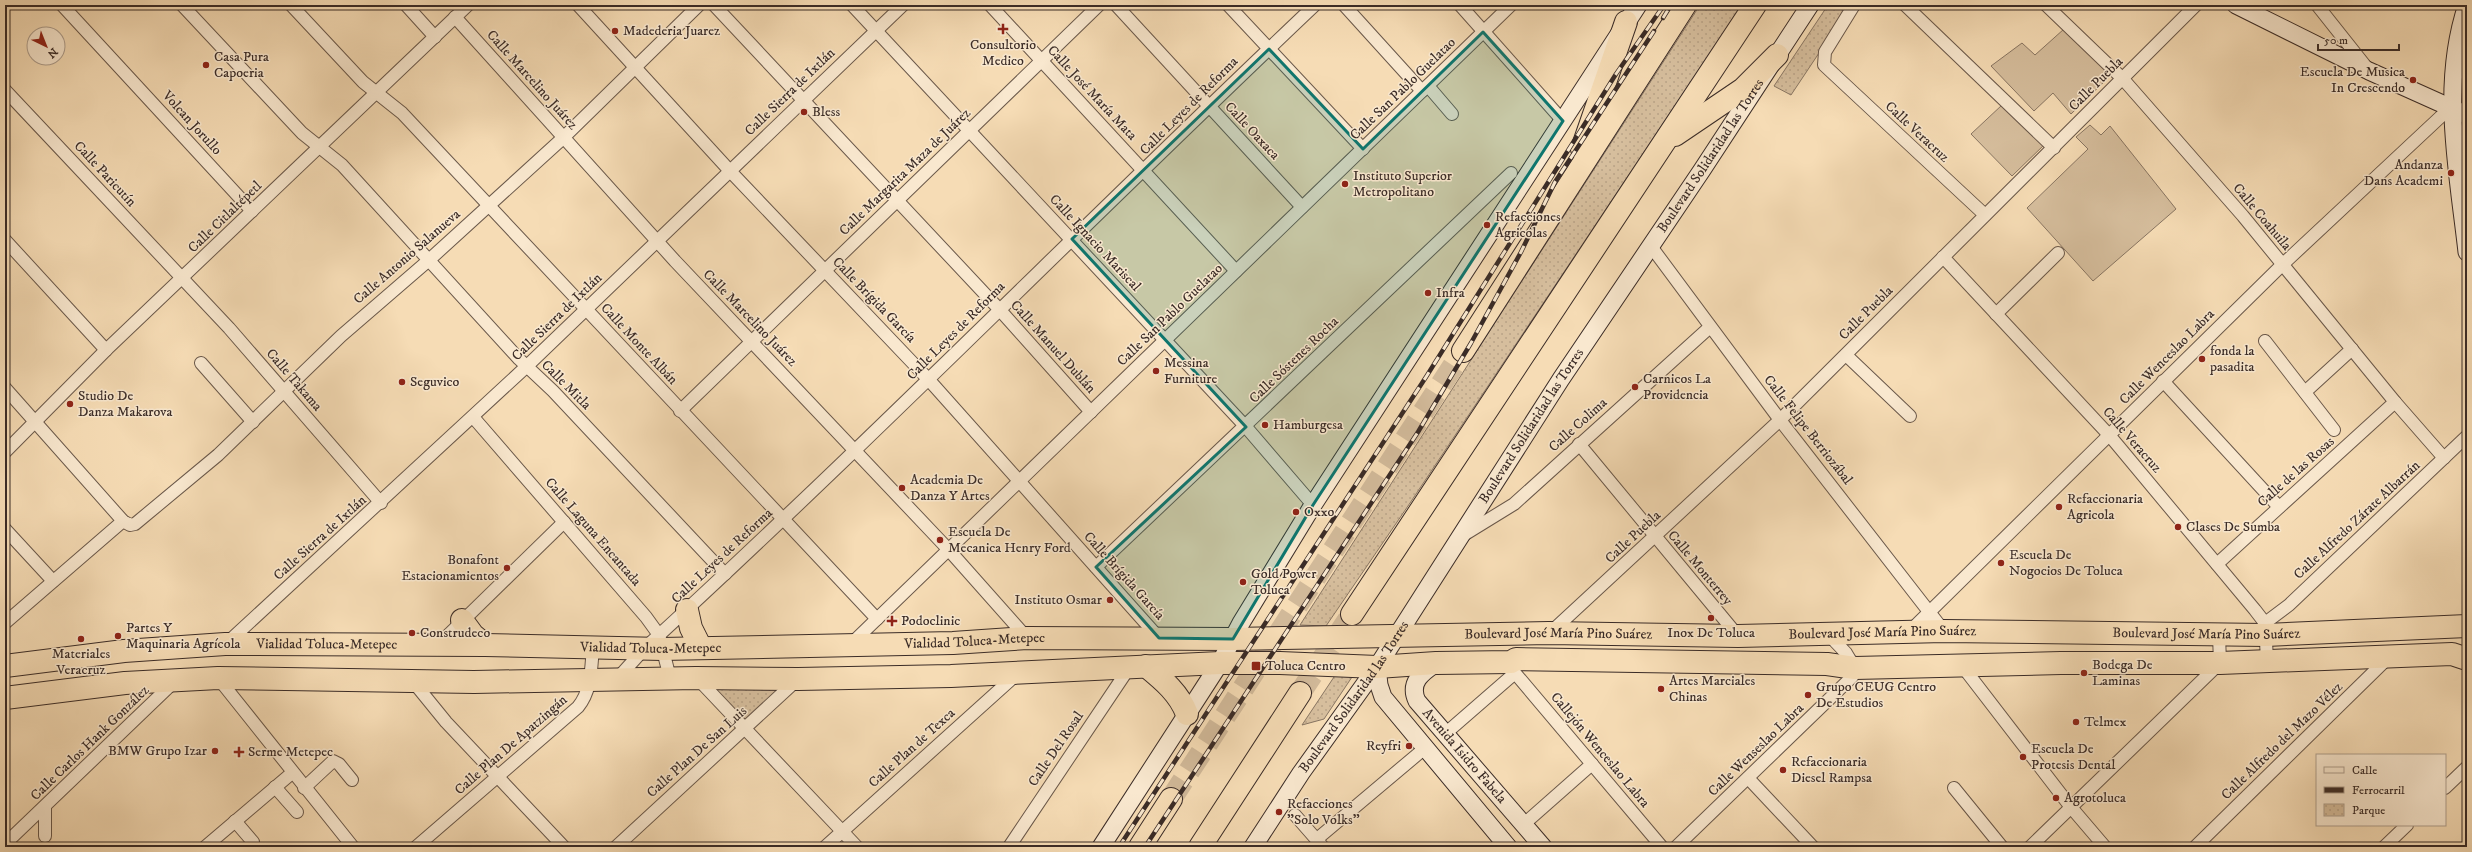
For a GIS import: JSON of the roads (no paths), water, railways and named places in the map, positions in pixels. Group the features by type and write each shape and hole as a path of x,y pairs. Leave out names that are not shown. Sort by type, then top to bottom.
{"highway":[{"path":"1463,351 1685,5"},
{"path":"1352,614 1755,5"},
{"path":"1560,199 1588,138 1632,14"},
{"path":"1651,161 1679,132 1743,89 1777,55"},
{"path":"687,610 691,628 701,648"},
{"path":"2446,629 2467,617"},
{"path":"462,620 472,635 484,645"},
{"name":"Boulevard José María Pino Suárez","path":"1297,638 1549,634 1738,636 1944,631 2219,635 2265,629 2446,629 2467,626"},
{"name":"Vialidad Toluca-Metepec","path":"5,666 124,651 225,644 593,647 655,644 701,648 849,646 1027,638 1297,638"},
{"name":"Boulevard José María Pino Suárez","path":"1220,663 1280,663 1377,667 1436,663 1511,662 1516,659 1827,664 1855,668 1963,667 2061,663 2220,662 2462,656"},
{"path":"5,698 178,679 411,679 474,682 590,678 798,679 951,676 1220,663"},
{"path":"1138,667 1175,693 1187,714"},
{"path":"1200,847 1300,693"},
{"path":"1140,847 1172,799"}],"main road":[{"name":"Boulevard Solidaridad las Torres","path":"1253,847 1301,773 1377,667 1650,245 1702,170 1810,5"},
{"path":"2236,5 2369,71 2467,115"},
{"path":"2465,6 2457,52 2451,107 2467,252"},
{"path":"1102,847 1220,663 1314,505 1632,14"},
{"name":"Avenida Isidro Fabela","path":"1436,663 1418,677 1414,684 1414,696 1422,708 1446,733 1543,847"},
{"name":"Avenida Isidro Fabela","path":"1377,667 1379,685 1383,696 1502,845"}],"street":[{"name":"Volcan Jorullo","path":"62,5 109,54 252,211"},
{"name":"Calle Mitla","path":"182,5 302,133 342,165 527,366 553,391 725,574"},
{"name":"Calle Monte Albán","path":"291,5 353,72 376,93 402,113 782,520 877,619"},
{"path":"406,5 435,37"},
{"name":"Calle Citlaltépetl","path":"5,452 37,422 106,350 320,148 468,5"},
{"name":"Calle Brígida García","path":"578,5 730,171 929,380 1159,638"},
{"name":"Calle Antonio Salanueva","path":"5,623 53,581 126,523 141,520 218,455 341,336 430,260 488,205 563,138 699,5"},
{"name":"Calle Manuel Dublán","path":"714,5 999,309 1091,412"},
{"name":"Calle Ignacio Mariscal","path":"852,5 875,32 1072,239 1246,427 1314,505"},
{"name":"Calle Sierra de Ixtlán","path":"225,644 381,503 473,417 658,242 803,100 903,5"},
{"name":"Calle José María Mata","path":"990,5 1236,271"},
{"name":"Calle Margarita Maza de Juárez","path":"680,411 1043,61 1099,5"},
{"name":"Calle Oaxaca","path":"1116,5 1302,207"},
{"path":"1228,5 1363,149"},
{"name":"Calle Leyes de Reforma","path":"617,679 655,644 687,610 929,380 999,309 1144,172 1269,48 1315,5"},
{"path":"1344,5 1425,89 1452,114"},
{"path":"1460,5 1563,121"},
{"name":"Calle San Pablo Guelatao","path":"849,646 1512,5"},
{"name":"Calle Veracruz","path":"1854,5 1825,52 1824,65 1985,215"},
{"path":"1905,5 2054,148"},
{"name":"Calle Coahuila","path":"2046,5 2123,79 2243,216 2395,402 2444,458"},
{"name":"Calle Puebla","path":"1549,634 1780,420 2196,5"},
{"path":"2317,5 2369,71"},
{"name":"Calle Marcelino Juárez","path":"455,17 658,242 948,549 1027,638"},
{"name":"Calle Paricutín","path":"5,90 182,279"},
{"name":"Calle Wenceslao Labra","path":"1908,632 2110,436 2163,381 2282,265 2451,107"},
{"name":"Calle Sóstenes Rocha","path":"1096,567 1246,427 1511,173"},
{"path":"5,240 106,350"},
{"name":"Calle Felipe Berriozábal","path":"1650,245 1780,420 1944,631"},
{"path":"1996,314 2058,253"},
{"name":"Calle Veracruz","path":"1943,257 2110,436 2217,564 2265,629"},
{"name":"Calle Takama","path":"182,279 215,312 381,503"},
{"name":"Calle Colima","path":"1460,537 1514,504 1710,327"},
{"path":"2265,341 2334,430"},
{"path":"2305,392 2352,349"},
{"path":"1846,355 1910,416"},
{"path":"201,363 253,422"},
{"path":"2163,381 2279,507"},
{"path":"5,388 126,523"},
{"name":"Calle de las Rosas","path":"2217,564 2395,402"},
{"name":"Calle Laguna Encantada","path":"473,417 646,617 655,644 670,678"},
{"name":"Calle Alfredo Zárate Albarrán","path":"2265,629 2467,436"},
{"name":"Calle Monterrey","path":"1579,444 1738,636"},
{"path":"438,645 564,522"},
{"path":"5,529 53,581"},
{"path":"2265,629 2267,660"},
{"path":"1828,634 1846,653 1855,668"},
{"path":"2030,847 2070,806 2220,662 2219,635"},
{"name":"Calle Plan De Apatzingán","path":"416,847 578,707 585,697 590,678 593,647"},
{"name":"Calle Alfredo del Mazo Vélez","path":"2195,847 2389,657"},
{"name":"Calle Del Rosal","path":"1009,847 1138,667"},
{"path":"1963,667 2070,806 2105,847"},
{"name":"Calle Wenseslao Labra","path":"1676,847 1852,677 1855,668"},
{"name":"Calle Plan de Texca","path":"824,847 1019,672"},
{"name":"Callejón Wenceslao Labra","path":"1446,733 1515,673 1662,847"},
{"path":"218,678 292,773 353,847"},
{"path":"696,678 857,847"},
{"name":"Calle Carlos Hank González","path":"5,844 178,679"},
{"path":"411,679 497,777 564,847"},
{"name":"Calle Plan De San Luis","path":"616,847 746,729 798,679"},
{"path":"1295,815 1320,843 1425,748"},
{"path":"304,788 333,761 339,764 352,780"},
{"path":"1524,824 1592,764"},
{"path":"2446,787 2467,767"},
{"path":"205,847 292,773"},
{"path":"1748,778 1813,847"},
{"path":"275,787 297,812"},
{"path":"1954,788 2002,847"},
{"path":"45,806 45,836"},
{"path":"235,821 253,842"},
{"path":"2384,847 2405,826"}],"tunnel":[{"path":"1171,799 1463,351"},
{"path":"1300,693 1352,614"}],"railway":[{"path":"1119,847 1426,377 1616,74 1664,5"},
{"path":"1663,18 1671,5"},
{"path":"1145,847 1418,432 1471,343 1521,252 1555,182 1654,31"}],"place":[{"name":"Consultorio Medico","path":"1003,29"},
{"name":"Madederia Juarez","path":"615,31"},
{"name":"Casa Pura Capoeria","path":"206,65"},
{"name":"Escuela De Musica In Crescendo","path":"2413,80"},
{"name":"Bless","path":"804,112"},
{"name":"Andanza Dans Academi","path":"2451,173"},
{"name":"Instituto Superior Metropolitano","path":"1345,184"},
{"name":"Refacciones Agricolas","path":"1487,225"},
{"name":"Infra","path":"1428,293"},
{"name":"fonda la pasadita","path":"2202,359"},
{"name":"Messina Furniture","path":"1156,371"},
{"name":"Seguvico","path":"402,382"},
{"name":"Carnicos La Providencia","path":"1635,387"},
{"name":"Studio De Danza Makarova","path":"70,404"},
{"name":"Hamburgesa","path":"1265,425"},
{"name":"Academia De Danza Y Artes","path":"902,488"},
{"name":"Refaccionaria Agricola","path":"2059,507"},
{"name":"Oxxo","path":"1296,512"},
{"name":"Clases De Sumba","path":"2178,527"},
{"name":"Escuela De Mecanica Henry Ford","path":"940,540"},
{"name":"Escuela De Nogocios De Toluca","path":"2001,563"},
{"name":"Bonafont Estacionamientos","path":"507,568"},
{"name":"Gold Power Toluca","path":"1243,582"},
{"name":"Instituto Osmar","path":"1110,600"},
{"name":"Inox De Toluca","path":"1711,618"},
{"name":"Podoclinic","path":"892,621"},
{"name":"Construdeco","path":"412,633"},
{"name":"Partes Y Maquinaria Agrícola","path":"118,636"},
{"name":"Materiales Veracruz","path":"81,639"},
{"name":"Toluca Centro","path":"1256,666"},
{"name":"Bodega De Laminas","path":"2084,673"},
{"name":"Artes Marciales Chinas","path":"1661,689"},
{"name":"Grupo CEUG Centro De Estudios","path":"1808,695"},
{"name":"Telmex","path":"2076,722"},
{"name":"Reyfri","path":"1409,746"},
{"name":"BMW Grupo Izar","path":"215,751"},
{"name":"Serme Metepec","path":"239,752"},
{"name":"Escuela De Protesis Dental","path":"2023,757"},
{"name":"Refaccionaria Diesel Rampsa","path":"1783,770"},
{"name":"Agrotoluca","path":"2056,798"},
{"name":"Refacciones \"Solo Volks\"","path":"1279,812"}]}
